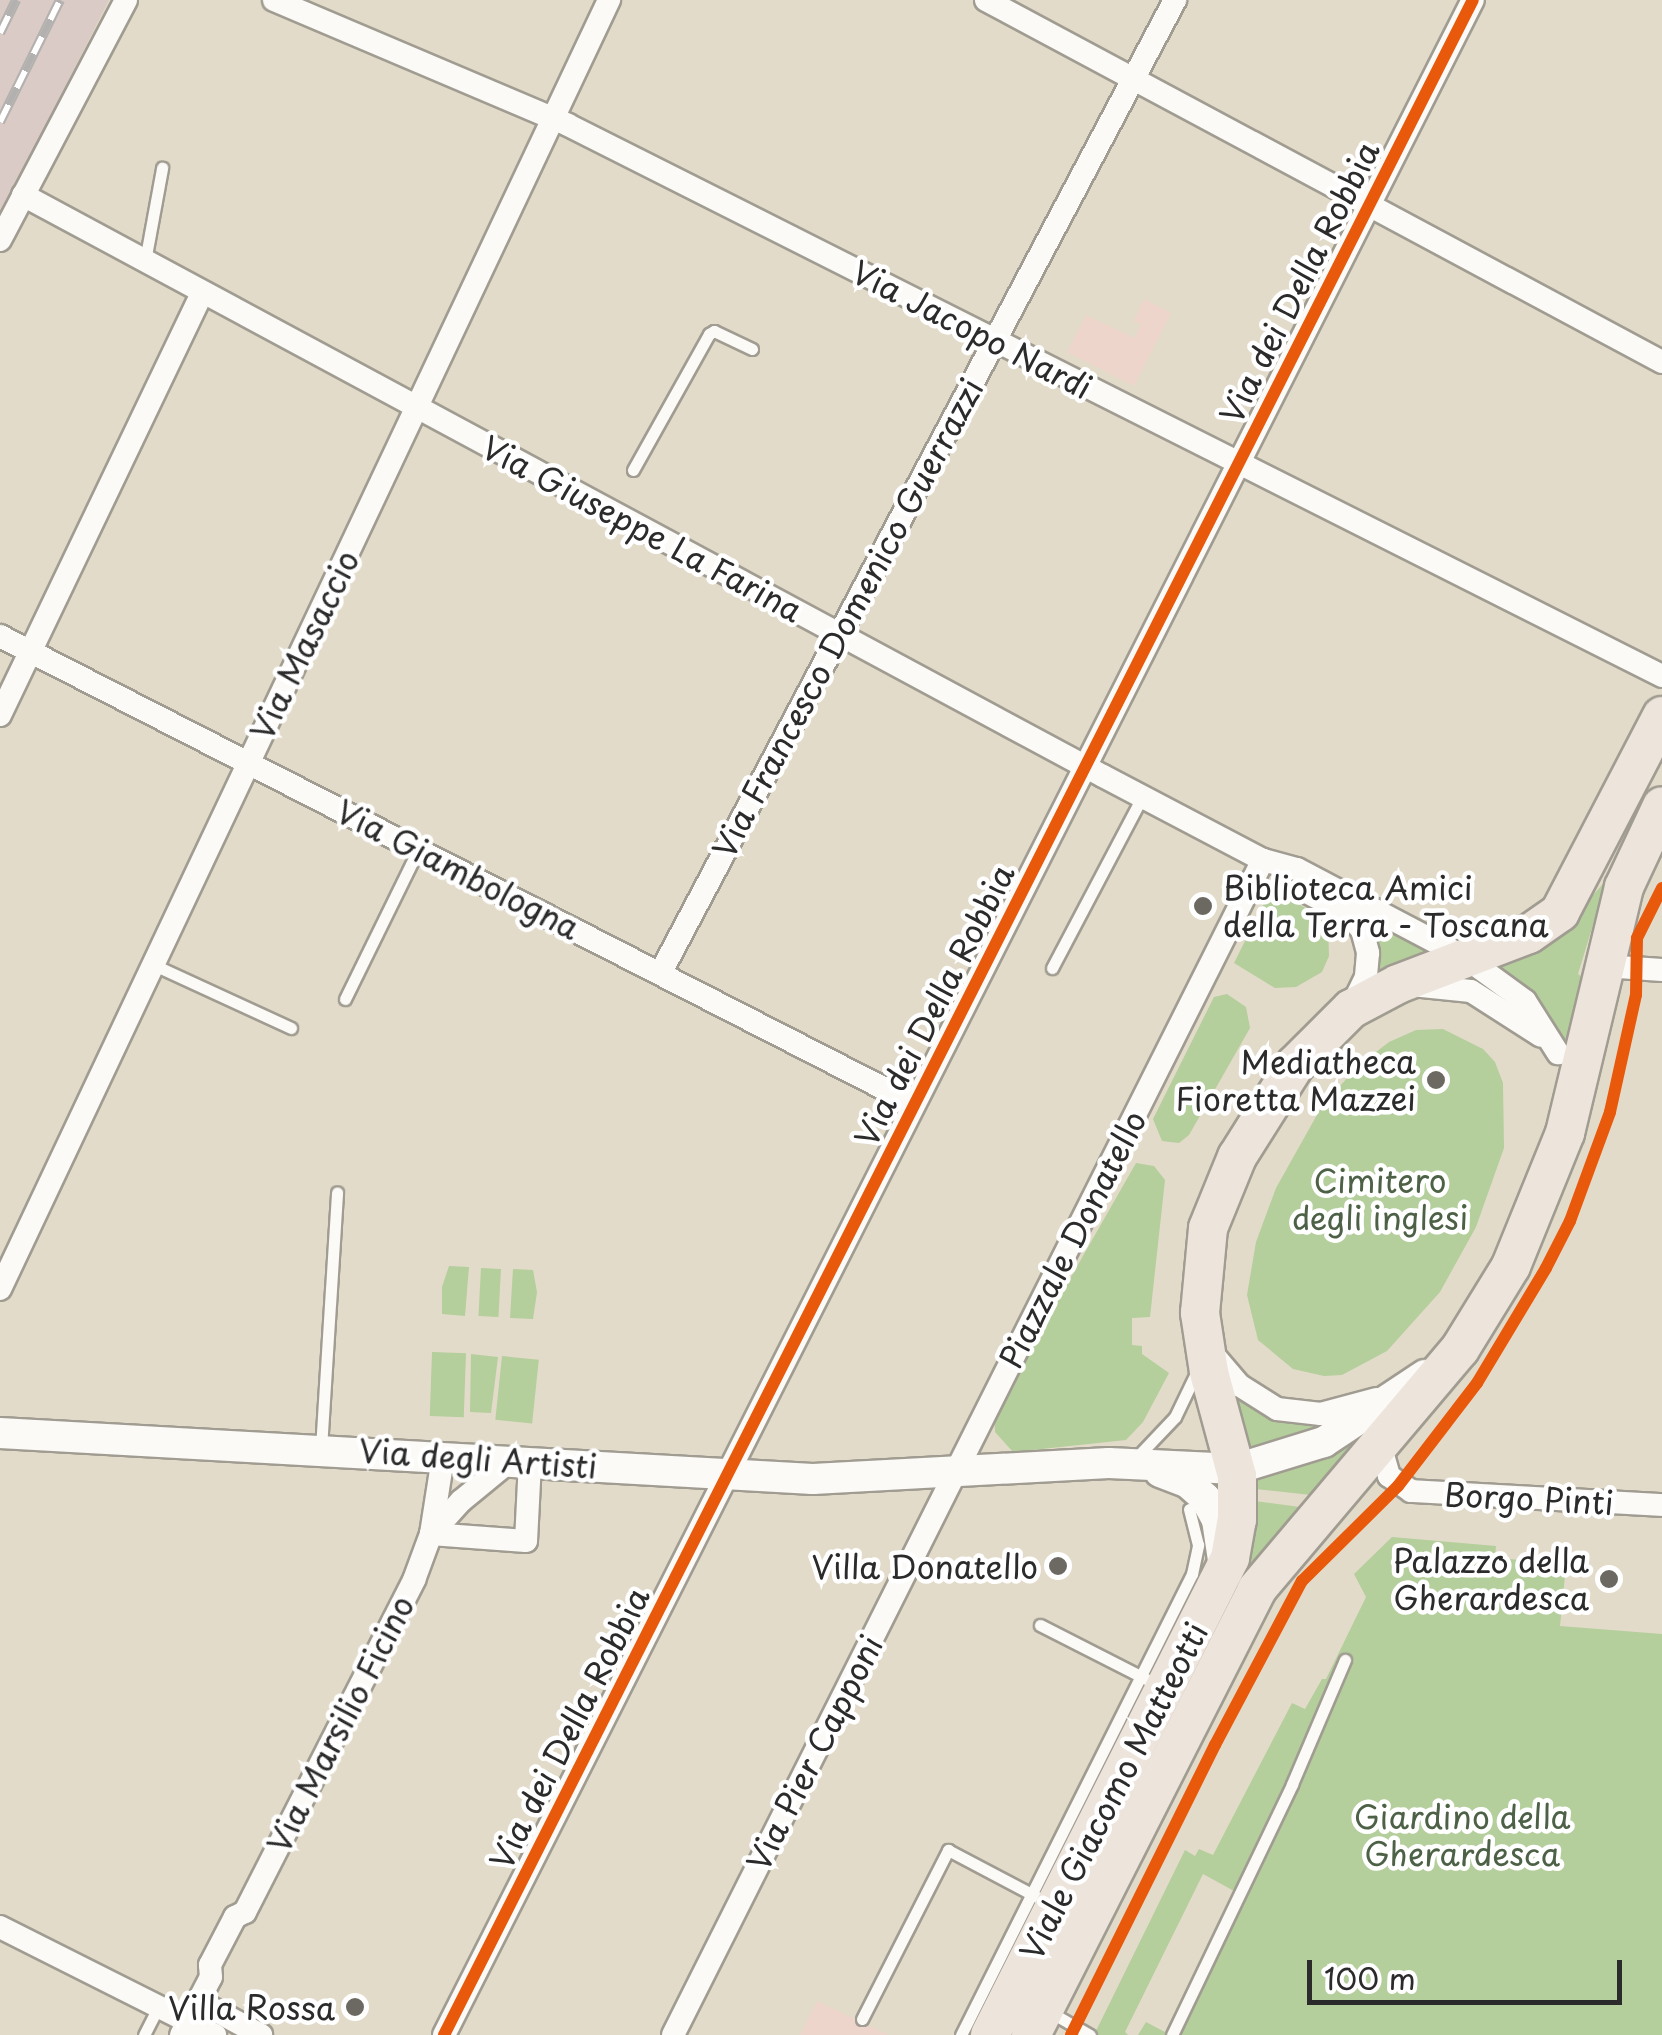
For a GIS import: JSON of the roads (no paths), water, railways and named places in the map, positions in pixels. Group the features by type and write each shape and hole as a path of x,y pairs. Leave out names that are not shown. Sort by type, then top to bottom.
{"main road":[{"path":"1227,1563 1238,1500 1236,1469 1202,1334 1200,1284 1208,1228 1228,1175 1278,1088 1351,1009 1398,984 1529,934 1552,920 1573,893 1662,716"},
{"path":"1381,1448 1460,1349 1512,1266 1550,1178 1576,1093 1624,886 1662,806"},
{"name":"Viale Giacomo Matteotti","path":"1038,2022 1227,1647 1277,1561 1381,1448"},
{"name":"Viale Giacomo Matteotti","path":"990,2035 1043,1900 1153,1683 1227,1563"}],"street":[{"path":"0,240 126,0"},
{"name":"Via Jacopo Nardi","path":"274,0 553,118 1662,676"},
{"name":"Via Masaccio","path":"0,1289 609,0"},
{"path":"986,0 1662,362"},
{"name":"Via Francesco Domenico Guerrazzi","path":"661,972 1175,0"},
{"name":"Via dei Della Robbia","path":"444,2035 1473,0"},
{"name":"Via Giuseppe La Farina","path":"23,194 416,408 615,504 838,633 1263,860"},
{"path":"0,715 202,294"},
{"name":"Via Giambologna","path":"0,636 914,1104"},
{"path":"1263,860 1296,869 1466,958 1526,1002 1558,1052 1576,1093"},
{"path":"1263,860 1289,882 1348,914 1362,930 1368,953 1366,976 1351,1009"},
{"name":"Piazzale Donatello","path":"956,1470 1263,860"},
{"path":"1604,966 1662,970"},
{"path":"1398,984 1457,989 1488,998 1558,1052"},
{"path":"1202,1334 1225,1371 1250,1394 1292,1413 1320,1414 1405,1391"},
{"path":"956,1470 1127,1463 1236,1469 1324,1442 1405,1391 1460,1349"},
{"name":"Via degli Artisti","path":"0,1432 831,1479 956,1470"},
{"name":"Borgo Pinti","path":"1381,1448 1387,1473 1398,1486 1422,1492 1662,1505"},
{"path":"431,1534 443,1457"},
{"path":"520,1461 526,1541 431,1534 461,1501 520,1461"},
{"path":"1127,1463 1188,1482 1204,1498 1227,1563"},
{"name":"Via Pier Capponi","path":"672,2035 956,1470"},
{"name":"Via Marsilio Ficino","path":"189,2019 211,1977 222,1973 248,1923 245,1912 414,1580 431,1534"},
{"path":"0,1927 216,2035"},
{"path":"189,2019 261,2035"}],"lane":[{"path":"145,261 162,168"},
{"path":"632,470 709,334 714,331 752,349"},
{"path":"1052,968 1142,796"},
{"path":"345,999 418,848"},
{"path":"152,964 292,1028"},
{"path":"321,1448 337,1192"},
{"path":"1127,1463 1150,1448 1183,1406 1198,1370 1202,1334"},
{"path":"1040,1624 1153,1683 1196,1561 1196,1532 1188,1509"},
{"path":"1172,2035 1292,1784 1344,1660"},
{"path":"862,2020 948,1850 1043,1900 961,2035"},
{"path":"144,2035 159,2006"},
{"path":"1038,2022 1090,2035"}],"railway":[{"path":"0,33 16,0"},
{"path":"0,122 60,0"}],"place":[{"name":"Biblioteca Amici della Terra - Toscana","path":"1203,906"},
{"name":"Mediatheca Fioretta Mazzei","path":"1436,1080"},
{"name":"Villa Donatello","path":"1058,1566"},
{"name":"Palazzo della Gherardesca","path":"1609,1579"},
{"name":"Villa Rossa","path":"355,2007"}],"park label":[{"name":"Cimitero degli inglesi","path":"1380,1200"},
{"name":"Giardino della Gherardesca","path":"1462,1836"}]}
